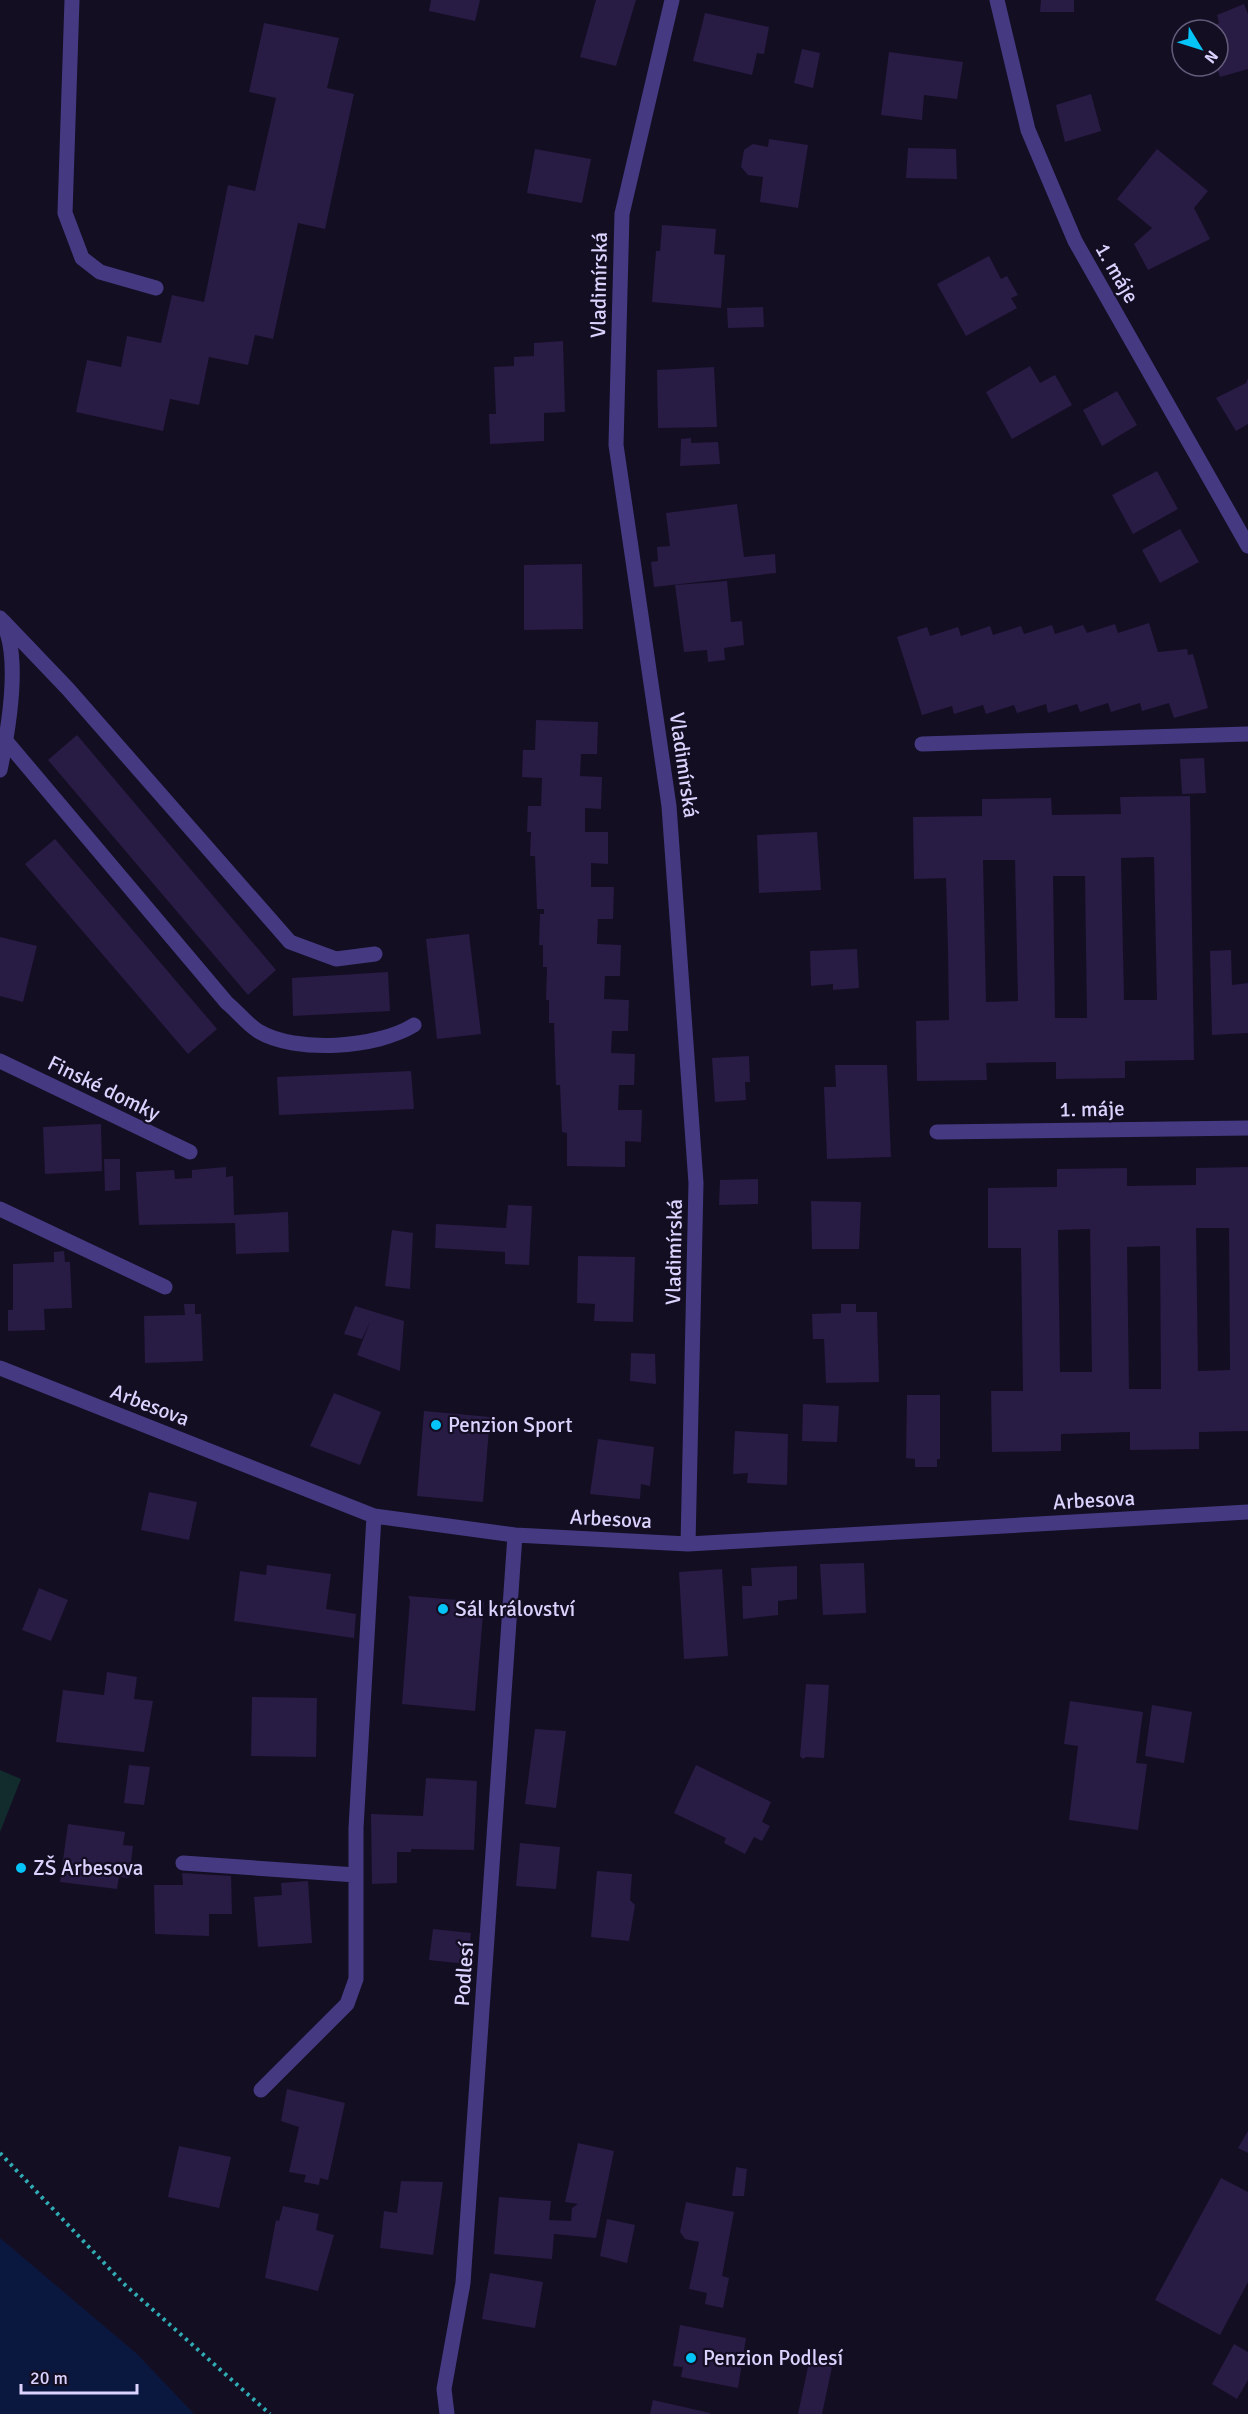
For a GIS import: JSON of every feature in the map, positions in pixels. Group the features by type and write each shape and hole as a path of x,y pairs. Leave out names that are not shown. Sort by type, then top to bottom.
{"street":[{"path":"72,0 65,213 82,258 100,272 156,288"},
{"name":"Vladimírská","path":"672,0 622,214 616,445 669,806 696,1183 688,1544"},
{"name":"1. máje","path":"997,0 1028,130 1075,242 1248,546"},
{"path":"0,770 10,723 11,667 10,636 1,620"},
{"path":"1,620 68,689 290,942 336,959 375,954"},
{"path":"922,744 1248,734"},
{"path":"6,741 227,1003 257,1030 292,1044 338,1044 396,1036 414,1025"},
{"name":"Finské domky","path":"0,1061 190,1152"},
{"name":"1. máje","path":"937,1132 1248,1128"},
{"path":"0,1209 165,1287"},
{"name":"Arbesova","path":"0,1368 374,1516 515,1535 688,1544 1245,1516"},
{"path":"261,2090 347,2004 356,1979 356,1828 374,1516"},
{"name":"Podlesí","path":"447,2414 444,2389 464,2283 515,1535"},
{"path":"183,1863 356,1875"}],"path":[{"path":"0,2152 123,2283 270,2414"}],"green space":[{"path":"0,1770 21,1779 0,1832"}],"water":[{"path":"0,2238 137,2354 194,2414 0,2414"}],"building":[{"path":"431,0 480,0 475,21 429,11"},
{"path":"596,0 636,0 616,66 580,57"},
{"path":"1041,0 1074,0 1074,12 1040,12"},
{"path":"1244,4 1248,14 1248,69 1230,74 1230,18 1218,18 1217,15"},
{"path":"705,13 769,27 764,54 757,53 752,75 693,61"},
{"path":"264,23 339,38 327,88 354,94 325,229 298,223 273,339 255,335 248,365 209,357 199,405 170,399 163,431 76,412 87,360 121,367 127,336 161,343 172,295 204,302 228,185 255,191 276,98 249,92"},
{"path":"802,49 820,53 813,88 794,83"},
{"path":"889,52 963,62 957,99 924,95 922,120 881,115"},
{"path":"1091,94 1101,131 1065,142 1056,105"},
{"path":"769,139 808,145 798,208 760,202 763,177 748,175 741,167 744,150 753,144 768,147"},
{"path":"908,148 956,149 957,179 906,178"},
{"path":"535,149 591,159 582,203 527,193"},
{"path":"1157,149 1208,191 1194,208 1210,239 1148,270 1134,244 1152,228 1117,199"},
{"path":"662,225 716,229 714,254 725,255 721,308 652,302 656,251 660,251"},
{"path":"989,256 1001,279 1007,276 1018,295 1011,298 1017,308 966,336 937,284"},
{"path":"763,307 764,327 728,328 727,308"},
{"path":"563,341 565,412 544,413 544,441 490,444 489,414 496,414 494,367 514,366 514,357 534,356 534,343"},
{"path":"1030,366 1040,383 1055,375 1072,405 1012,439 986,392"},
{"path":"714,367 717,427 658,428 657,370"},
{"path":"1248,378 1248,424 1236,431 1216,398 1246,383"},
{"path":"1117,391 1137,425 1102,446 1083,410"},
{"path":"691,438 691,443 718,442 720,464 680,466 681,439"},
{"path":"1157,471 1178,509 1133,534 1112,495"},
{"path":"737,504 744,557 775,554 776,573 654,587 651,562 658,561 657,547 670,546 666,513"},
{"path":"1180,529 1199,562 1160,583 1142,550"},
{"path":"582,564 583,629 524,630 524,565"},
{"path":"727,581 731,622 742,621 744,645 724,648 725,660 708,662 707,650 684,652 675,585"},
{"path":"1149,623 1158,652 1187,649 1188,655 1193,654 1208,708 1174,718 1169,703 1142,711 1140,703 1111,712 1108,703 1080,712 1077,704 1048,713 1046,704 1017,713 1014,705 986,714 983,705 954,714 952,706 922,715 897,637 927,627 930,636 958,627 961,636 990,626 993,635 1021,626 1024,634 1052,625 1055,634 1083,625 1087,633 1115,624 1118,633"},
{"path":"536,720 598,722 597,754 581,754 580,776 602,777 601,809 585,808 585,832 608,832 608,864 591,863 591,887 614,887 613,919 598,919 597,944 621,945 620,976 605,976 604,999 629,1000 628,1031 612,1031 611,1053 635,1054 634,1085 619,1085 618,1110 642,1110 641,1142 625,1141 625,1167 567,1166 567,1133 562,1132 560,1085 556,1085 554,1023 549,1023 549,1000 546,1000 547,967 543,967 543,945 539,945 540,914 544,914 544,909 537,909 535,856 530,856 531,832 527,832 528,806 541,806 542,778 522,777 523,750 535,750"},
{"path":"77,735 276,970 248,995 48,760"},
{"path":"1204,758 1206,793 1182,794 1180,759"},
{"path":"1190,796 1194,1060 1125,1061 1125,1078 1056,1079 1056,1062 986,1063 987,1080 917,1081 916,1021 949,1020 948,949 946,878 914,879 913,817 982,816 982,799 1051,798 1052,815 1121,814 1120,797","holes":["1154,857 1157,1000 1124,1000 1121,858","983,860 1015,860 1018,1001 986,1002","1053,876 1085,876 1087,1018 1055,1018"]},
{"path":"817,832 821,890 759,893 757,835"},
{"path":"55,839 217,1029 188,1054 25,864"},
{"path":"469,934 481,1034 437,1039 426,939"},
{"path":"0,937 37,946 23,1002 0,996"},
{"path":"857,949 859,988 833,990 833,984 811,986 810,951"},
{"path":"1231,950 1232,985 1248,983 1248,1033 1212,1035 1210,951"},
{"path":"388,972 390,1011 293,1016 292,978"},
{"path":"749,1056 750,1082 745,1082 746,1100 715,1102 712,1058"},
{"path":"835,1065 887,1065 891,1157 827,1159 824,1087 836,1087"},
{"path":"411,1071 414,1109 279,1115 277,1077"},
{"path":"101,1124 102,1171 45,1174 43,1127"},
{"path":"104,1159 120,1159 120,1190 105,1191"},
{"path":"226,1167 226,1177 233,1176 234,1215 288,1212 289,1252 236,1254 235,1223 139,1225 136,1172 174,1170 175,1179 192,1178 192,1170"},
{"path":"1248,1167 1248,1431 1199,1432 1199,1449 1130,1450 1130,1432 1061,1434 1061,1451 992,1452 991,1391 1023,1391 1021,1248 988,1248 988,1188 1057,1187 1057,1169 1127,1168 1127,1186 1196,1185 1196,1168","holes":["1196,1228 1229,1228 1230,1370 1198,1371","1090,1229 1092,1372 1060,1372 1058,1230","1160,1246 1161,1389 1129,1389 1127,1247"]},
{"path":"758,1179 758,1204 719,1205 720,1180"},
{"path":"811,1201 861,1202 859,1249 812,1249"},
{"path":"508,1205 532,1206 529,1265 505,1264 505,1252 435,1248 436,1224 506,1228"},
{"path":"392,1230 413,1233 410,1289 385,1286"},
{"path":"64,1251 65,1262 70,1262 72,1308 44,1309 45,1330 8,1331 8,1310 13,1310 13,1264 54,1262 54,1252"},
{"path":"578,1256 635,1257 633,1322 594,1321 595,1304 577,1303"},
{"path":"184,1304 195,1304 195,1314 201,1314 203,1361 145,1363 144,1316 185,1315"},
{"path":"841,1304 856,1304 856,1312 877,1312 879,1382 826,1383 824,1339 813,1339 812,1314 841,1313"},
{"path":"355,1306 404,1321 400,1371 357,1355 370,1322 362,1339 344,1334"},
{"path":"631,1353 655,1354 656,1384 630,1381"},
{"path":"334,1393 381,1412 360,1465 310,1446"},
{"path":"907,1395 940,1395 940,1459 937,1459 937,1467 915,1467 915,1459 906,1458"},
{"path":"803,1404 839,1406 837,1442 802,1441"},
{"path":"424,1411 490,1417 483,1502 417,1496"},
{"path":"735,1431 788,1434 787,1485 747,1483 748,1473 733,1474"},
{"path":"598,1439 654,1447 650,1486 641,1484 640,1499 590,1494"},
{"path":"149,1492 197,1502 189,1540 141,1530"},
{"path":"864,1563 866,1613 823,1615 820,1564"},
{"path":"267,1565 331,1574 326,1609 356,1614 354,1638 234,1621 240,1571 266,1575"},
{"path":"797,1566 797,1599 778,1601 778,1615 743,1619 742,1586 752,1586 751,1568"},
{"path":"722,1569 728,1656 684,1659 679,1572"},
{"path":"39,1588 68,1600 51,1641 22,1630"},
{"path":"408,1596 484,1602 475,1711 402,1704 410,1600"},
{"path":"107,1672 137,1677 134,1699 153,1701 144,1752 56,1742 63,1690 104,1695"},
{"path":"806,1684 829,1685 824,1758 806,1757 803,1759 800,1756"},
{"path":"252,1697 317,1698 316,1757 251,1756"},
{"path":"1070,1701 1143,1712 1136,1763 1147,1764 1138,1830 1069,1820 1078,1746 1064,1744"},
{"path":"1152,1705 1192,1712 1184,1763 1145,1756"},
{"path":"535,1729 566,1731 556,1808 525,1804"},
{"path":"129,1765 150,1767 144,1805 124,1803"},
{"path":"696,1765 771,1802 762,1822 770,1826 762,1841 754,1837 745,1854 724,1843 726,1838 674,1813"},
{"path":"426,1778 477,1781 474,1850 411,1849 411,1852 397,1852 397,1883 372,1884 371,1814 423,1816"},
{"path":"68,1824 125,1832 123,1845 133,1846 129,1878 119,1877 117,1889 60,1882"},
{"path":"520,1843 560,1847 556,1889 516,1886"},
{"path":"597,1871 632,1874 630,1900 635,1905 629,1941 591,1937"},
{"path":"182,1873 231,1876 232,1914 209,1914 209,1936 155,1934 154,1885 183,1885"},
{"path":"308,1881 312,1943 258,1947 254,1897 282,1895 281,1883"},
{"path":"433,1929 471,1933 467,1964 429,1960"},
{"path":"287,2089 345,2103 328,2180 320,2178 319,2185 304,2182 306,2175 289,2172 299,2127 281,2121"},
{"path":"1248,2131 1248,2153 1238,2148"},
{"path":"578,2143 614,2151 596,2238 554,2234 552,2259 494,2254 499,2197 551,2201 549,2220 571,2221 572,2208 578,2204 565,2202"},
{"path":"179,2146 231,2157 219,2208 168,2197"},
{"path":"736,2167 747,2169 744,2196 732,2196"},
{"path":"1221,2178 1248,2192 1248,2282 1220,2335 1155,2300"},
{"path":"401,2181 443,2182 433,2255 380,2248 384,2211 397,2213"},
{"path":"686,2202 734,2212 722,2276 729,2278 723,2308 705,2304 707,2293 689,2289 699,2242 685,2239 680,2232"},
{"path":"283,2206 319,2214 316,2230 334,2235 318,2291 265,2278 276,2220 279,2221"},
{"path":"607,2219 635,2225 627,2263 600,2256"},
{"path":"490,2273 543,2282 535,2328 482,2319"},
{"path":"680,2325 746,2338 738,2388 681,2377 683,2367 673,2366"},
{"path":"1234,2344 1248,2352 1248,2380 1237,2399 1212,2384"},
{"path":"809,2362 832,2367 822,2414 798,2414"},
{"path":"653,2400 710,2413 710,2414 650,2414"}],"place":[{"name":"Penzion Sport","path":"436,1425"},
{"name":"Sál království","path":"443,1609"},
{"name":"ZŠ Arbesova","path":"21,1868"},
{"name":"Penzion Podlesí","path":"691,2358"}]}
